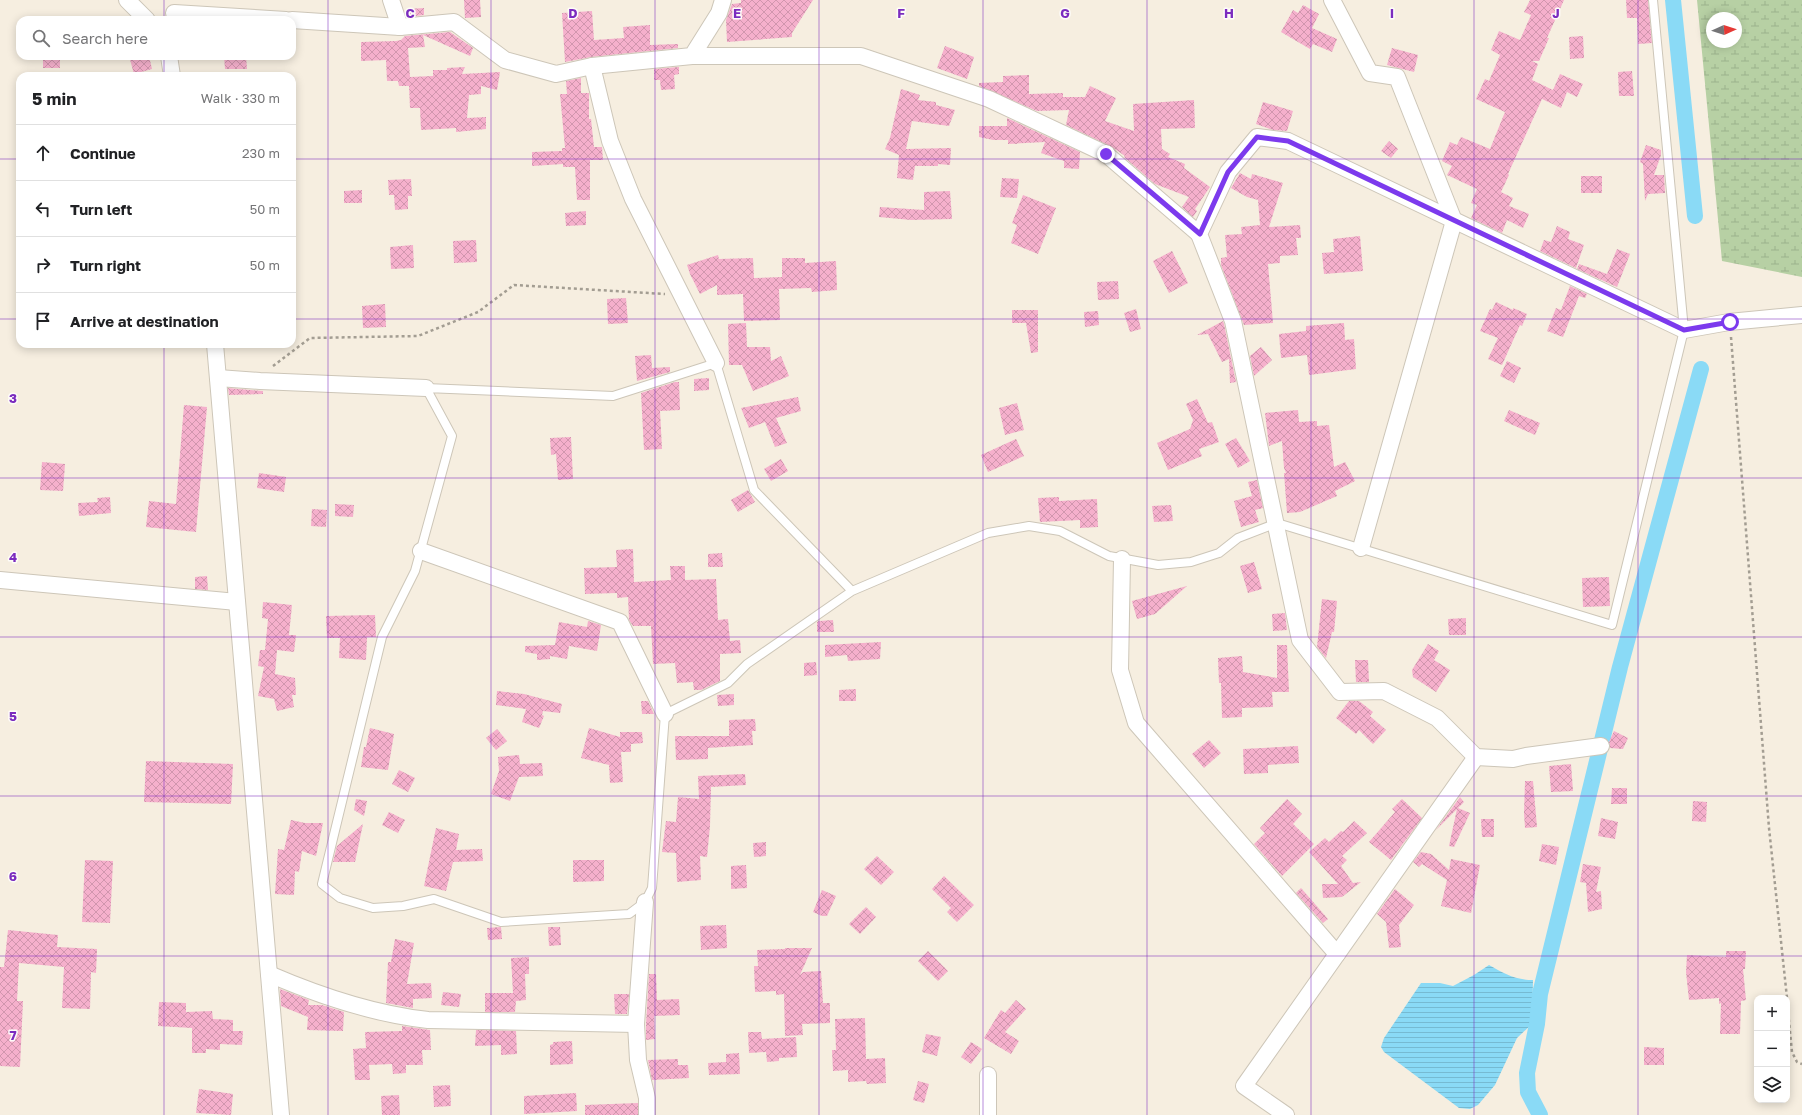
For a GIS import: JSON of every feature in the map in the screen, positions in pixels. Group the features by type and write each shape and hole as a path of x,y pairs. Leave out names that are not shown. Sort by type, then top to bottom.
{"street":[{"path":"127,0 143,16"},
{"path":"392,0 400,27"},
{"path":"692,56 720,13 723,0"},
{"path":"1332,0 1370,73 1397,77 1454,221 1361,548"},
{"path":"175,11 237,16"},
{"path":"296,20 400,27 454,22 505,60 556,74 592,66 692,56 861,56 989,98 1106,154 1200,234 1233,321 1277,523 1300,640 1340,692 1384,691 1403,700 1437,718 1476,757 1513,759 1601,746"},
{"path":"170,60 171,72"},
{"path":"592,66 610,141 634,199 716,364"},
{"path":"1200,234 1228,172 1257,137 1288,141 1684,330 1730,322 1802,315"},
{"path":"215,348 281,1115"},
{"path":"218,378 426,388"},
{"path":"421,551 620,622 665,714"},
{"path":"1122,559 1120,670 1136,723 1337,954"},
{"path":"0,580 237,602"},
{"path":"1286,1115 1244,1086 1476,757"},
{"path":"645,902 636,1024 638,1060 647,1098 648,1115"},
{"path":"269,974 328,998 409,1018 428,1020 636,1024"},
{"path":"988,1075 988,1115"}],"lane":[{"path":"426,388 452,436 415,571 382,638 322,884 340,898 373,908 403,906 434,899 501,922 629,914 645,902 652,888 665,714 728,683 747,664 852,592 988,533 1029,526 1060,531 1110,556 1158,565 1191,562 1219,553 1238,538 1277,523 1612,625 1684,330 1653,0"},
{"path":"426,388 613,396 716,364 754,490 852,592"}],"path":[{"path":"260,381 265,373 310,338 418,336 478,312 514,286 681,294"},
{"path":"1730,322 1769,828 1787,995"},
{"path":"1790,1031 1792,1052 1797,1062 1802,1064"}],"green space":[{"path":"1697,0 1802,0 1802,277 1722,261"}],"water":[{"path":"1489,965 1515,977 1533,980 1532,1024 1517,1038 1495,1085 1478,1105 1470,1109 1459,1108 1384,1052 1381,1047 1384,1038 1421,983 1440,983 1453,986"}],"building":[{"path":"464,0 480,0 481,17 465,18"},
{"path":"741,0 813,0 792,33 792,37 727,42 726,20 732,4 741,3"},
{"path":"1530,0 1564,0 1547,38 1549,38 1539,61 1532,61 1538,64 1532,80 1553,90 1560,74 1583,84 1577,97 1567,92 1561,108 1542,99 1501,192 1513,198 1509,206 1529,214 1523,228 1507,220 1502,233 1471,218 1477,205 1471,203 1477,189 1447,175 1452,166 1442,161 1450,142 1457,145 1461,137 1490,149 1505,112 1476,99 1485,79 1489,81 1500,55 1491,50 1499,31 1520,40 1531,15 1524,12"},
{"path":"1626,0 1648,0 1652,43 1638,44 1637,18 1627,18"},
{"path":"1303,5 1319,14 1312,28 1337,39 1332,52 1313,44 1310,49 1281,32 1293,10 1298,13"},
{"path":"424,8 424,15 408,17 408,9"},
{"path":"592,11 594,40 624,38 623,27 650,25 650,45 678,44 678,48 591,57 565,62 562,13"},
{"path":"450,32 473,48 470,56 423,35 425,47 408,48 410,77 433,76 433,70 447,70 447,68 465,67 462,74 500,72 497,90 481,86 481,94 469,95 467,118 486,117 486,129 456,132 456,128 421,130 420,108 410,108 409,86 399,86 398,81 387,81 386,60 361,61 361,42 396,41 401,40 405,36"},
{"path":"1583,36 1584,58 1570,59 1569,37"},
{"path":"945,46 974,57 967,79 937,68"},
{"path":"1392,48 1418,55 1414,72 1387,65"},
{"path":"43,60 60,60 60,68 43,68"},
{"path":"130,60 150,60 152,69 141,72 133,72"},
{"path":"224,60 246,60 247,69 225,69"},
{"path":"679,67 679,74 674,75 675,89 661,90 660,80 654,80 654,69"},
{"path":"1632,71 1634,96 1619,96 1618,72"},
{"path":"1029,75 1029,94 1063,93 1063,97 1085,97 1090,86 1116,98 1105,121 1134,131 1133,104 1194,100 1195,128 1161,129 1162,149 1170,154 1168,157 1185,164 1184,168 1210,187 1195,209 1197,211 1193,217 1182,207 1189,197 1155,184 1124,157 1125,156 1112,147 1066,125 1069,110 1037,111 979,86 979,83 1003,82 1003,76"},
{"path":"581,78 581,93 589,93 589,119 591,119 594,147 602,147 603,160 590,160 590,200 577,200 575,167 563,167 563,164 532,166 532,152 562,151 562,148 565,148 560,94 567,94 566,81"},
{"path":"901,89 920,95 918,100 936,102 936,105 955,110 949,126 912,121 906,149 951,148 950,165 938,164 938,166 915,166 913,180 897,178 899,155 885,149 890,138"},
{"path":"1263,102 1293,111 1287,131 1273,130 1256,124"},
{"path":"1007,118 1080,152 1079,169 1064,168 1064,161 1041,153 1045,142 1008,144 1008,140 993,140 979,137 979,126 1007,126"},
{"path":"1389,141 1398,149 1391,158 1381,151"},
{"path":"1646,145 1661,150 1661,155 1654,175 1664,175 1665,193 1648,194 1645,201 1643,164 1640,162"},
{"path":"1240,173 1251,179 1252,174 1283,183 1269,227 1300,225 1301,238 1296,238 1298,255 1280,256 1280,263 1268,264 1273,323 1244,325 1221,265 1221,258 1227,257 1225,235 1242,234 1241,227 1260,225 1258,200 1247,197 1231,188"},
{"path":"1581,176 1602,176 1602,193 1581,193"},
{"path":"1002,178 1019,179 1017,198 1000,197"},
{"path":"411,179 412,196 408,196 408,209 395,210 394,195 389,195 388,180"},
{"path":"362,190 362,203 344,203 344,191"},
{"path":"950,191 952,219 911,220 879,217 880,207 924,210 924,192"},
{"path":"1023,195 1056,208 1038,254 1011,243 1017,225 1012,223"},
{"path":"586,211 586,225 566,226 565,213"},
{"path":"1557,226 1570,232 1568,239 1584,245 1576,268 1540,251 1544,240 1551,242"},
{"path":"1360,236 1363,271 1324,274 1322,253 1334,252 1333,239"},
{"path":"476,240 477,262 454,263 453,241"},
{"path":"413,245 414,268 391,269 390,247"},
{"path":"1617,249 1630,254 1617,287 1577,269 1579,264 1607,274"},
{"path":"1172,251 1188,283 1169,293 1153,261"},
{"path":"718,255 719,259 753,258 754,278 782,277 782,258 805,258 805,263 836,261 837,290 812,292 811,288 779,289 780,320 744,321 743,294 717,295 717,285 700,294 690,274 687,265"},
{"path":"1118,281 1119,299 1098,300 1097,282"},
{"path":"1570,286 1587,294 1585,298 1579,296 1563,337 1547,331 1556,308 1561,310"},
{"path":"626,298 628,323 608,324 607,299"},
{"path":"1496,302 1513,310 1513,308 1527,314 1522,326 1520,325 1502,365 1488,359 1498,338 1480,331 1490,309 1492,310"},
{"path":"385,304 386,327 363,328 362,306"},
{"path":"1136,309 1141,329 1130,332 1124,313"},
{"path":"1012,310 1038,310 1038,352 1031,353 1026,323 1012,323"},
{"path":"1098,311 1099,325 1085,327 1084,312"},
{"path":"1223,321 1236,382 1230,383 1229,359 1222,362 1208,334 1197,335"},
{"path":"746,323 747,347 770,347 771,361 781,356 789,376 753,391 742,365 729,365 728,324"},
{"path":"1344,323 1345,340 1354,339 1356,369 1309,375 1307,355 1281,358 1279,334 1306,331 1306,326"},
{"path":"1261,347 1272,360 1254,376 1250,356"},
{"path":"651,355 652,368 670,367 670,372 637,381 635,356"},
{"path":"1507,361 1521,368 1514,383 1500,376"},
{"path":"709,378 709,390 694,391 694,379"},
{"path":"679,382 680,410 660,411 662,449 644,450 641,393"},
{"path":"228,388 263,391 263,394 229,395"},
{"path":"798,397 801,411 776,418 787,443 775,447 765,422 749,428 741,408"},
{"path":"1197,399 1208,423 1212,422 1219,442 1199,449 1202,456 1168,470 1157,443 1190,429 1193,420 1186,404"},
{"path":"1017,403 1024,430 1005,435 999,408"},
{"path":"184,405 207,407 196,532 146,527 149,501 176,504"},
{"path":"1298,410 1299,422 1317,421 1317,426 1329,425 1334,467 1345,462 1355,481 1335,491 1337,496 1300,512 1287,513 1284,473 1286,473 1284,468 1282,441 1269,446 1265,413"},
{"path":"1509,410 1540,423 1535,435 1504,421"},
{"path":"571,437 573,479 558,480 556,454 551,455 550,438"},
{"path":"1236,438 1250,461 1238,468 1225,444"},
{"path":"1016,439 1024,456 988,472 981,455"},
{"path":"781,459 788,471 771,481 764,469"},
{"path":"42,462 65,464 63,491 40,490"},
{"path":"259,473 286,477 284,492 257,488"},
{"path":"1257,480 1263,508 1255,510 1259,522 1241,527 1234,501 1252,496 1248,482"},
{"path":"748,490 755,502 738,512 731,500"},
{"path":"110,497 111,513 79,516 78,503 98,502 97,498"},
{"path":"1059,497 1059,501 1097,499 1098,527 1080,528 1080,520 1040,522 1038,498"},
{"path":"335,504 354,505 353,517 335,516"},
{"path":"1171,505 1173,521 1154,522 1152,506"},
{"path":"312,509 327,510 326,527 311,526"},
{"path":"633,549 634,582 671,580 670,566 685,566 685,580 716,579 718,620 728,619 730,641 740,640 741,653 720,654 720,681 701,690 694,690 693,682 677,683 675,663 653,664 651,626 633,626 629,620 628,597 617,598 617,593 585,594 584,568 617,567 616,550"},
{"path":"722,553 723,567 708,567 708,554"},
{"path":"1254,562 1262,589 1248,593 1240,566"},
{"path":"207,576 208,590 195,589 195,577"},
{"path":"1609,577 1610,606 1583,607 1582,578"},
{"path":"1187,586 1155,614 1137,619 1132,601"},
{"path":"1322,599 1337,601 1334,632 1332,632 1326,658 1317,647"},
{"path":"263,602 292,605 289,635 296,635 294,652 277,650 275,674 295,678 296,695 292,695 294,707 277,711 274,699 258,696 264,667 258,666 260,650 265,650 268,619 262,618"},
{"path":"1285,613 1287,630 1273,631 1272,614"},
{"path":"375,615 376,637 367,637 366,660 339,658 340,638 327,638 326,616"},
{"path":"1466,618 1466,635 1449,635 1448,619"},
{"path":"833,620 834,632 817,632 817,622"},
{"path":"588,621 601,625 597,651 569,646 567,659 550,656 550,659 537,660 537,654 525,652 525,646 555,645 559,622 587,627"},
{"path":"881,642 880,659 848,661 847,655 825,657 825,645"},
{"path":"1428,644 1439,651 1434,660 1450,670 1436,692 1413,677 1412,670"},
{"path":"1277,645 1287,645 1289,692 1272,692 1273,707 1242,708 1242,717 1222,718 1221,683 1219,683 1218,658 1242,656 1243,672 1277,678"},
{"path":"1355,660 1368,660 1369,682 1356,682"},
{"path":"816,662 817,675 804,676 804,663"},
{"path":"856,689 856,701 839,701 839,690"},
{"path":"497,691 524,694 562,704 560,713 543,711 542,715 544,716 539,728 522,722 526,709 496,705"},
{"path":"734,694 734,705 718,706 717,695"},
{"path":"641,701 648,701 654,714 642,714"},
{"path":"1349,701 1359,701 1373,712 1370,716 1386,730 1373,744 1359,730 1356,734 1336,718"},
{"path":"755,719 756,731 752,731 753,745 708,748 708,759 676,760 675,736 729,736 729,720"},
{"path":"370,728 394,734 388,770 361,767 364,747 366,747"},
{"path":"589,728 620,737 620,732 642,732 643,743 631,744 631,752 621,752 623,782 610,783 609,765 581,758"},
{"path":"497,729 507,741 496,750 486,738"},
{"path":"1614,731 1628,738 1623,749 1610,748 1609,742"},
{"path":"1209,740 1221,753 1204,768 1192,754"},
{"path":"1298,746 1299,763 1268,765 1268,773 1244,774 1243,749"},
{"path":"519,755 520,764 542,763 543,776 519,777 510,801 491,794 499,771 498,757"},
{"path":"146,761 233,764 231,804 144,802"},
{"path":"1571,764 1573,791 1551,792 1549,766"},
{"path":"399,770 415,778 408,792 392,784"},
{"path":"745,774 746,785 711,787 710,826 707,857 700,856 701,880 677,882 676,853 662,852 666,821 676,822 678,797 699,799 698,776"},
{"path":"1525,781 1533,781 1537,827 1525,828"},
{"path":"1612,788 1627,788 1627,804 1611,804"},
{"path":"1460,797 1464,802 1458,808 1470,813 1454,847 1449,846 1457,809 1436,830"},
{"path":"356,799 367,801 364,816 354,810"},
{"path":"1287,799 1302,814 1293,824 1314,844 1282,876 1254,844 1265,833 1260,828"},
{"path":"1402,799 1422,818 1391,860 1369,842 1395,812 1392,809"},
{"path":"1693,801 1707,802 1706,822 1692,821"},
{"path":"389,812 405,820 398,833 382,825"},
{"path":"1601,818 1618,822 1615,839 1598,836"},
{"path":"1481,819 1494,819 1494,837 1482,837"},
{"path":"291,820 305,823 323,823 316,856 302,851 299,872 295,871 294,895 275,894 278,849 284,850"},
{"path":"1354,821 1367,833 1342,856 1347,860 1341,866 1353,883 1361,882 1342,897 1323,898 1322,884 1338,884 1309,852 1325,838 1329,842 1341,831 1343,832"},
{"path":"363,824 355,862 333,862 337,846"},
{"path":"436,828 459,834 456,850 482,849 483,861 453,862 446,891 424,886"},
{"path":"766,842 766,856 754,857 753,843"},
{"path":"1542,844 1559,847 1556,865 1539,861"},
{"path":"1421,852 1431,854 1449,870 1451,859 1480,865 1471,913 1441,906 1447,880 1422,864 1419,867 1413,862"},
{"path":"877,856 894,872 881,885 864,869"},
{"path":"85,860 113,861 110,923 82,922"},
{"path":"573,860 604,860 604,881 573,882"},
{"path":"1583,864 1601,867 1596,892 1601,891 1602,909 1588,912 1586,883 1580,882"},
{"path":"746,865 747,888 731,889 731,866"},
{"path":"944,876 974,905 957,922 947,912 951,908 932,889"},
{"path":"1301,888 1328,919 1323,923 1296,893"},
{"path":"1395,889 1414,905 1399,925 1401,947 1389,948 1386,922 1377,914"},
{"path":"822,890 836,896 827,916 822,916 813,912"},
{"path":"866,907 876,917 860,934 849,924"},
{"path":"726,925 727,948 701,950 700,926"},
{"path":"501,927 502,939 488,940 487,928"},
{"path":"548,927 560,927 561,945 549,946"},
{"path":"8,930 58,935 57,947 97,949 96,973 91,972 90,1009 62,1008 64,967 19,963 17,1001 23,1001 20,1067 0,1066 0,967 4,967"},
{"path":"395,939 414,943 407,984 431,983 432,998 413,999 413,1008 386,1003 388,962 391,962"},
{"path":"812,948 800,975 803,972 821,971 823,1003 830,1003 830,1023 802,1024 803,1035 785,1036 784,994 776,995 776,991 755,992 754,966 758,966 757,950"},
{"path":"928,951 948,971 938,981 918,961"},
{"path":"1726,951 1746,951 1745,969 1743,969 1746,1000 1741,1001 1740,1034 1720,1034 1721,1003 1719,1004 1719,998 1689,1000 1686,972 1687,955 1726,957"},
{"path":"529,957 529,974 525,974 526,1000 516,1001 515,1012 485,1012 485,993 513,993 511,958"},
{"path":"649,974 656,974 657,1000 679,999 680,1015 654,1016 655,1039 646,1040 646,1024"},
{"path":"280,989 309,1000 308,1005 322,1005 344,1012 343,1031 307,1030 308,1017 281,1006"},
{"path":"443,992 461,994 459,1007 441,1005"},
{"path":"614,994 629,994 627,1014 615,1014"},
{"path":"1016,1000 1026,1009 1005,1032 1019,1041 1011,1054 984,1038 1001,1010 1005,1013"},
{"path":"159,1002 186,1003 186,1012 212,1011 213,1019 233,1020 233,1031 243,1031 242,1045 220,1044 220,1050 206,1049 206,1053 192,1053 192,1028 158,1026"},
{"path":"865,1018 866,1059 885,1058 886,1083 867,1084 866,1081 848,1082 848,1070 833,1071 832,1050 836,1050 835,1019"},
{"path":"402,1026 430,1030 431,1050 422,1050 423,1065 406,1065 406,1073 393,1074 392,1064 369,1065 370,1080 355,1080 353,1049 366,1048 365,1032 402,1031"},
{"path":"476,1030 516,1031 517,1054 501,1055 501,1045 475,1046"},
{"path":"748,1032 761,1032 762,1039 796,1037 797,1057 779,1058 779,1061 767,1062 766,1052 749,1053"},
{"path":"926,1034 941,1037 937,1056 922,1052"},
{"path":"572,1041 573,1064 550,1065 550,1045 553,1044 553,1042"},
{"path":"971,1042 982,1049 971,1064 961,1057"},
{"path":"1644,1047 1664,1048 1664,1065 1644,1065"},
{"path":"739,1053 740,1074 709,1075 708,1063 726,1062 726,1054"},
{"path":"678,1059 678,1065 688,1065 689,1078 652,1080 648,1060"},
{"path":"918,1081 929,1084 924,1103 913,1100"},
{"path":"450,1085 451,1106 434,1107 433,1086"},
{"path":"199,1089 233,1094 231,1115 196,1113"},
{"path":"576,1093 577,1111 524,1114 524,1096"},
{"path":"399,1095 400,1115 382,1115 381,1096"},
{"path":"638,1103 638,1115 585,1115 585,1105"}],"waterway":[{"path":"1673,0 1695,216"},
{"path":"1540,1115 1528,1092 1527,1073 1537,1024 1540,994 1620,667 1701,369"}],"route":[{"path":"1106,154 1200,234 1228,172 1257,137 1288,141 1684,330 1730,322"}]}
